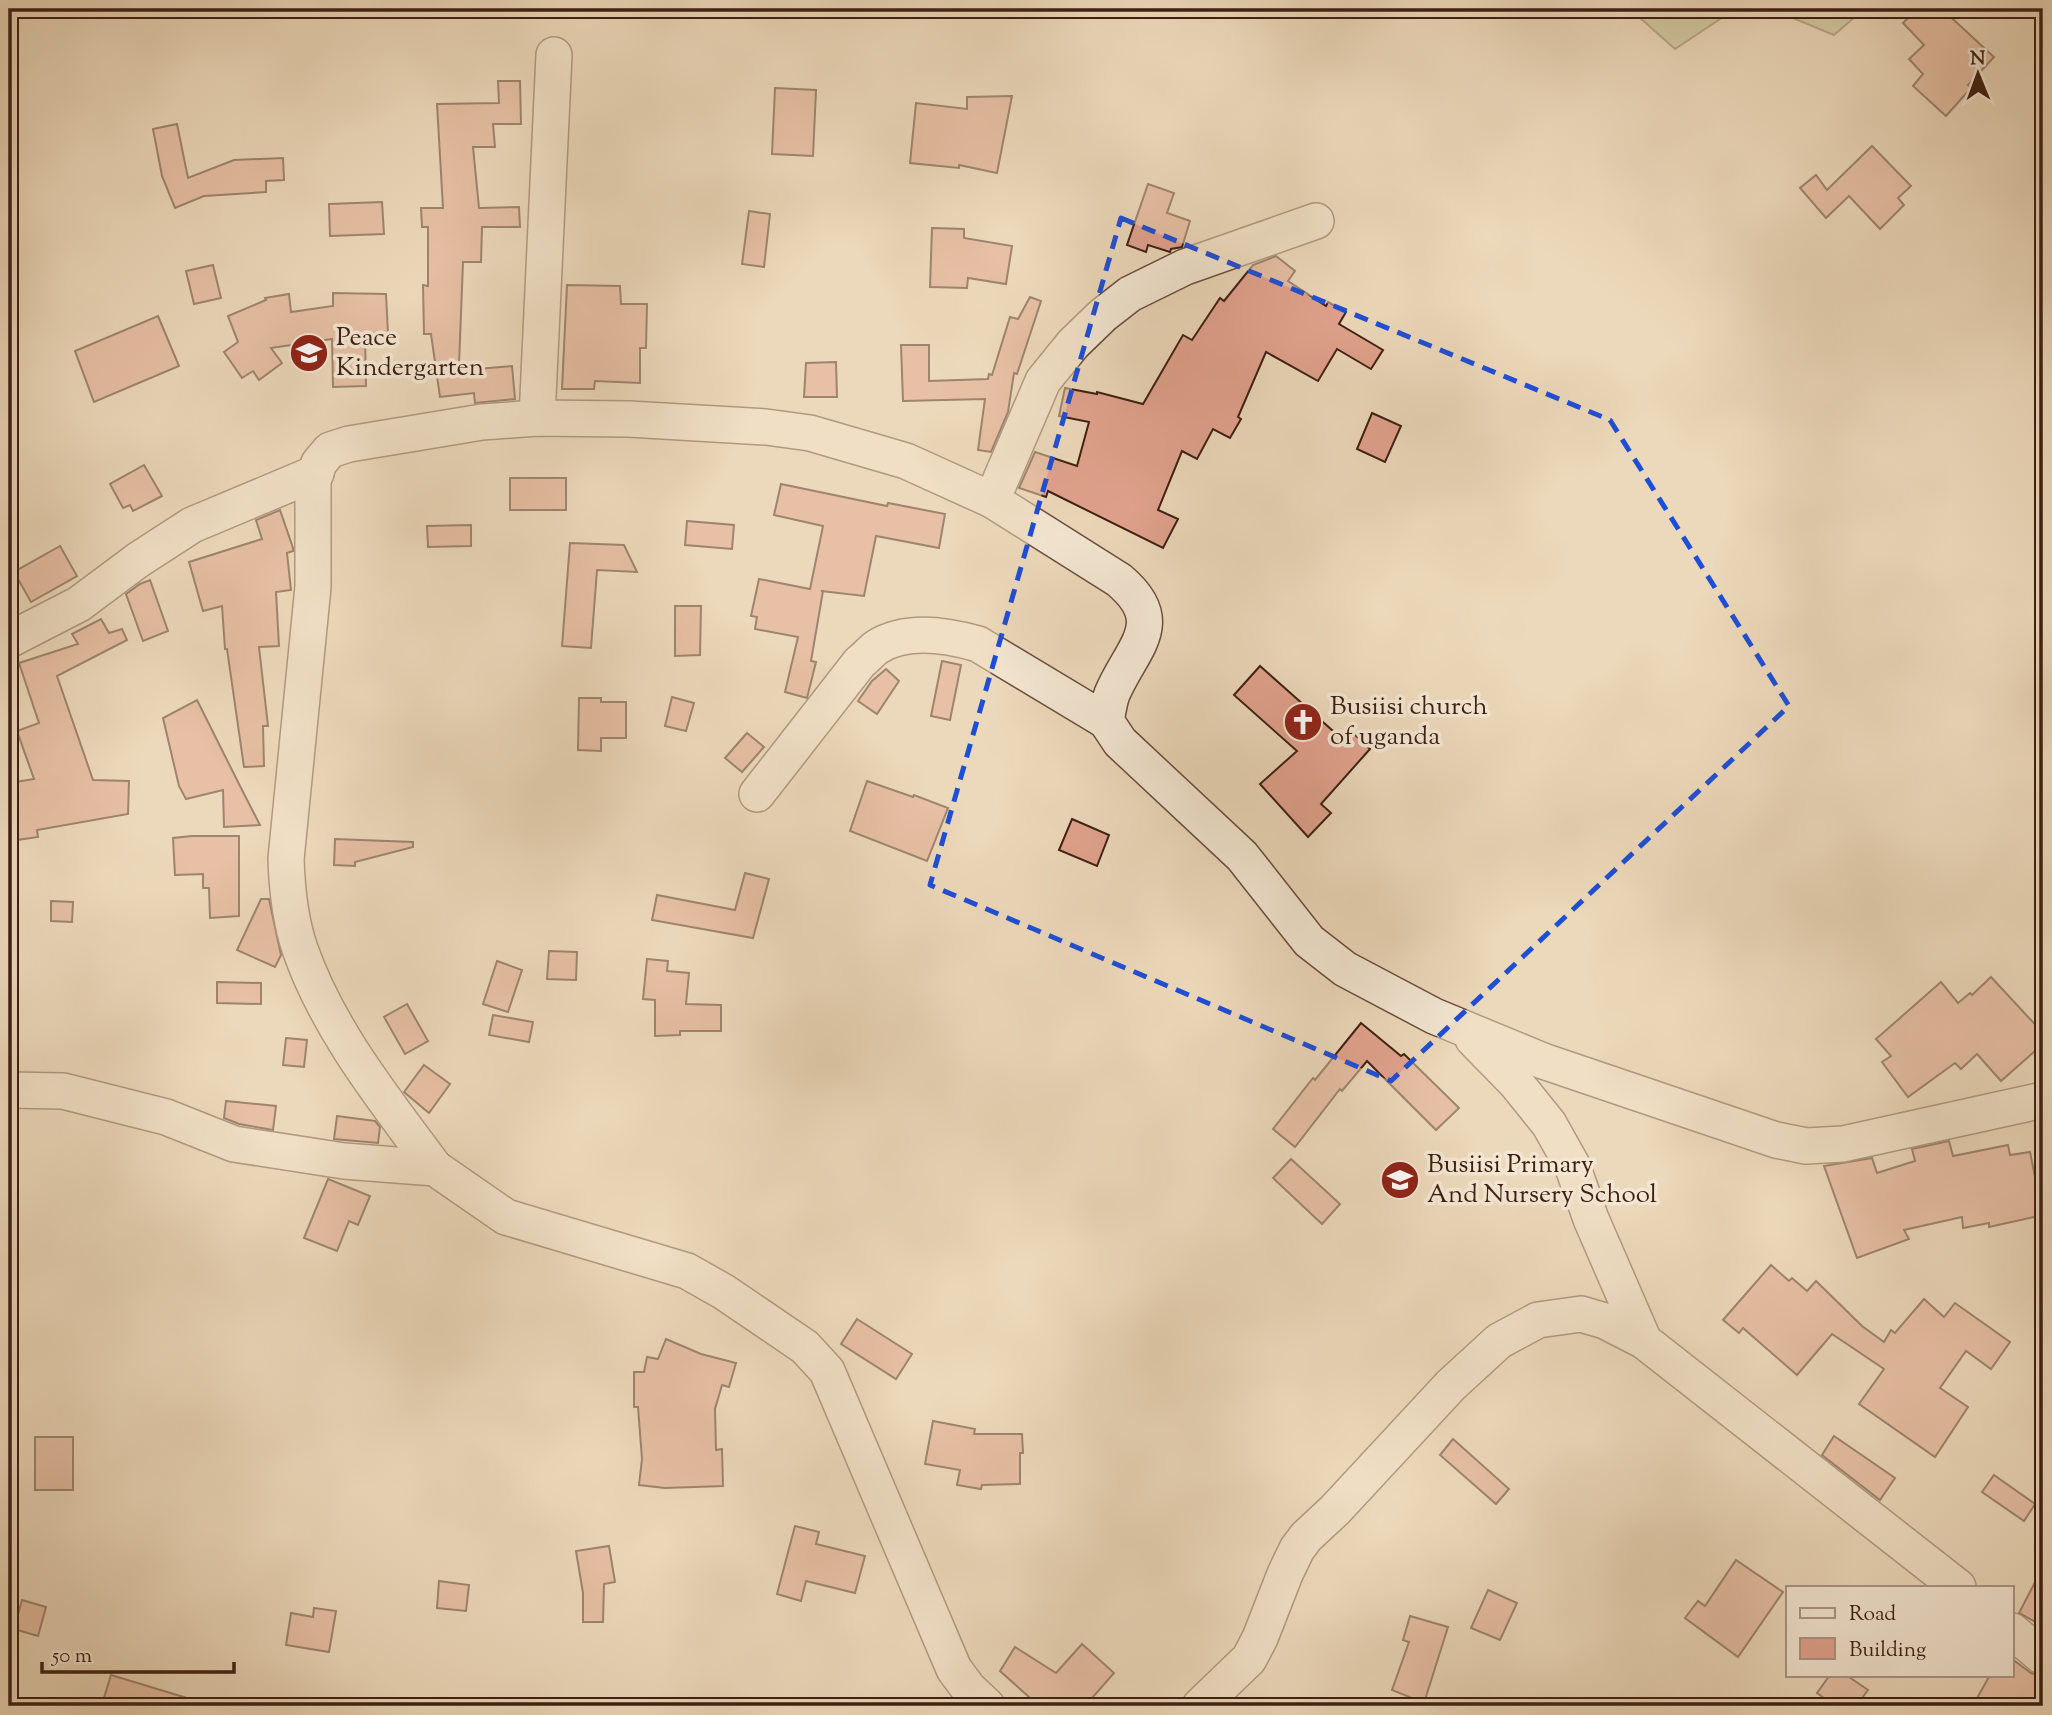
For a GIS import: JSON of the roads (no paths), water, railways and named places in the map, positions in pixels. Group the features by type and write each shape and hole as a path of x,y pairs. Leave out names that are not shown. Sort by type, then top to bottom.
{"street":[{"path":"537,418 554,55"},
{"path":"992,500 1043,381 1073,344 1103,315 1130,294 1185,267 1316,221"},
{"path":"988,1706 968,1688 954,1669 835,1386 827,1371 805,1347 724,1292 687,1271 506,1217 435,1168 366,1074 326,1007 310,974 292,923 286,859 313,587 313,504 319,463 330,450 349,444 482,422 537,418 629,419 766,427 810,433 858,445 906,461 992,500 1119,580 1135,593 1146,617 1144,633 1111,696 1106,721"},
{"path":"9,640 79,604 138,560 192,525 316,473"},
{"path":"757,794 860,662 877,647 901,638 926,634 959,638 978,644 1106,721 1120,742 1242,856 1309,941 1355,974 1460,1027 1543,1061 1776,1140 1806,1146 1843,1144 2043,1100"},
{"path":"1460,1027 1516,1083 1549,1124 1572,1165 1591,1219 1644,1341"},
{"path":"9,1090 63,1091 166,1117 234,1144 344,1161 435,1168"},
{"path":"1200,1706 1249,1659 1285,1574 1297,1549 1307,1537 1451,1385 1499,1341 1538,1320 1581,1314 1605,1321 1644,1341 1957,1586"},
{"path":"2014,1633 2043,1657"}],"place":[{"name":"Peace Kindergarten","path":"309,353"},
{"name":"Busiisi church of uganda","path":"1303,722"},
{"name":"Busiisi Primary And Nursery School","path":"1400,1180"}]}
